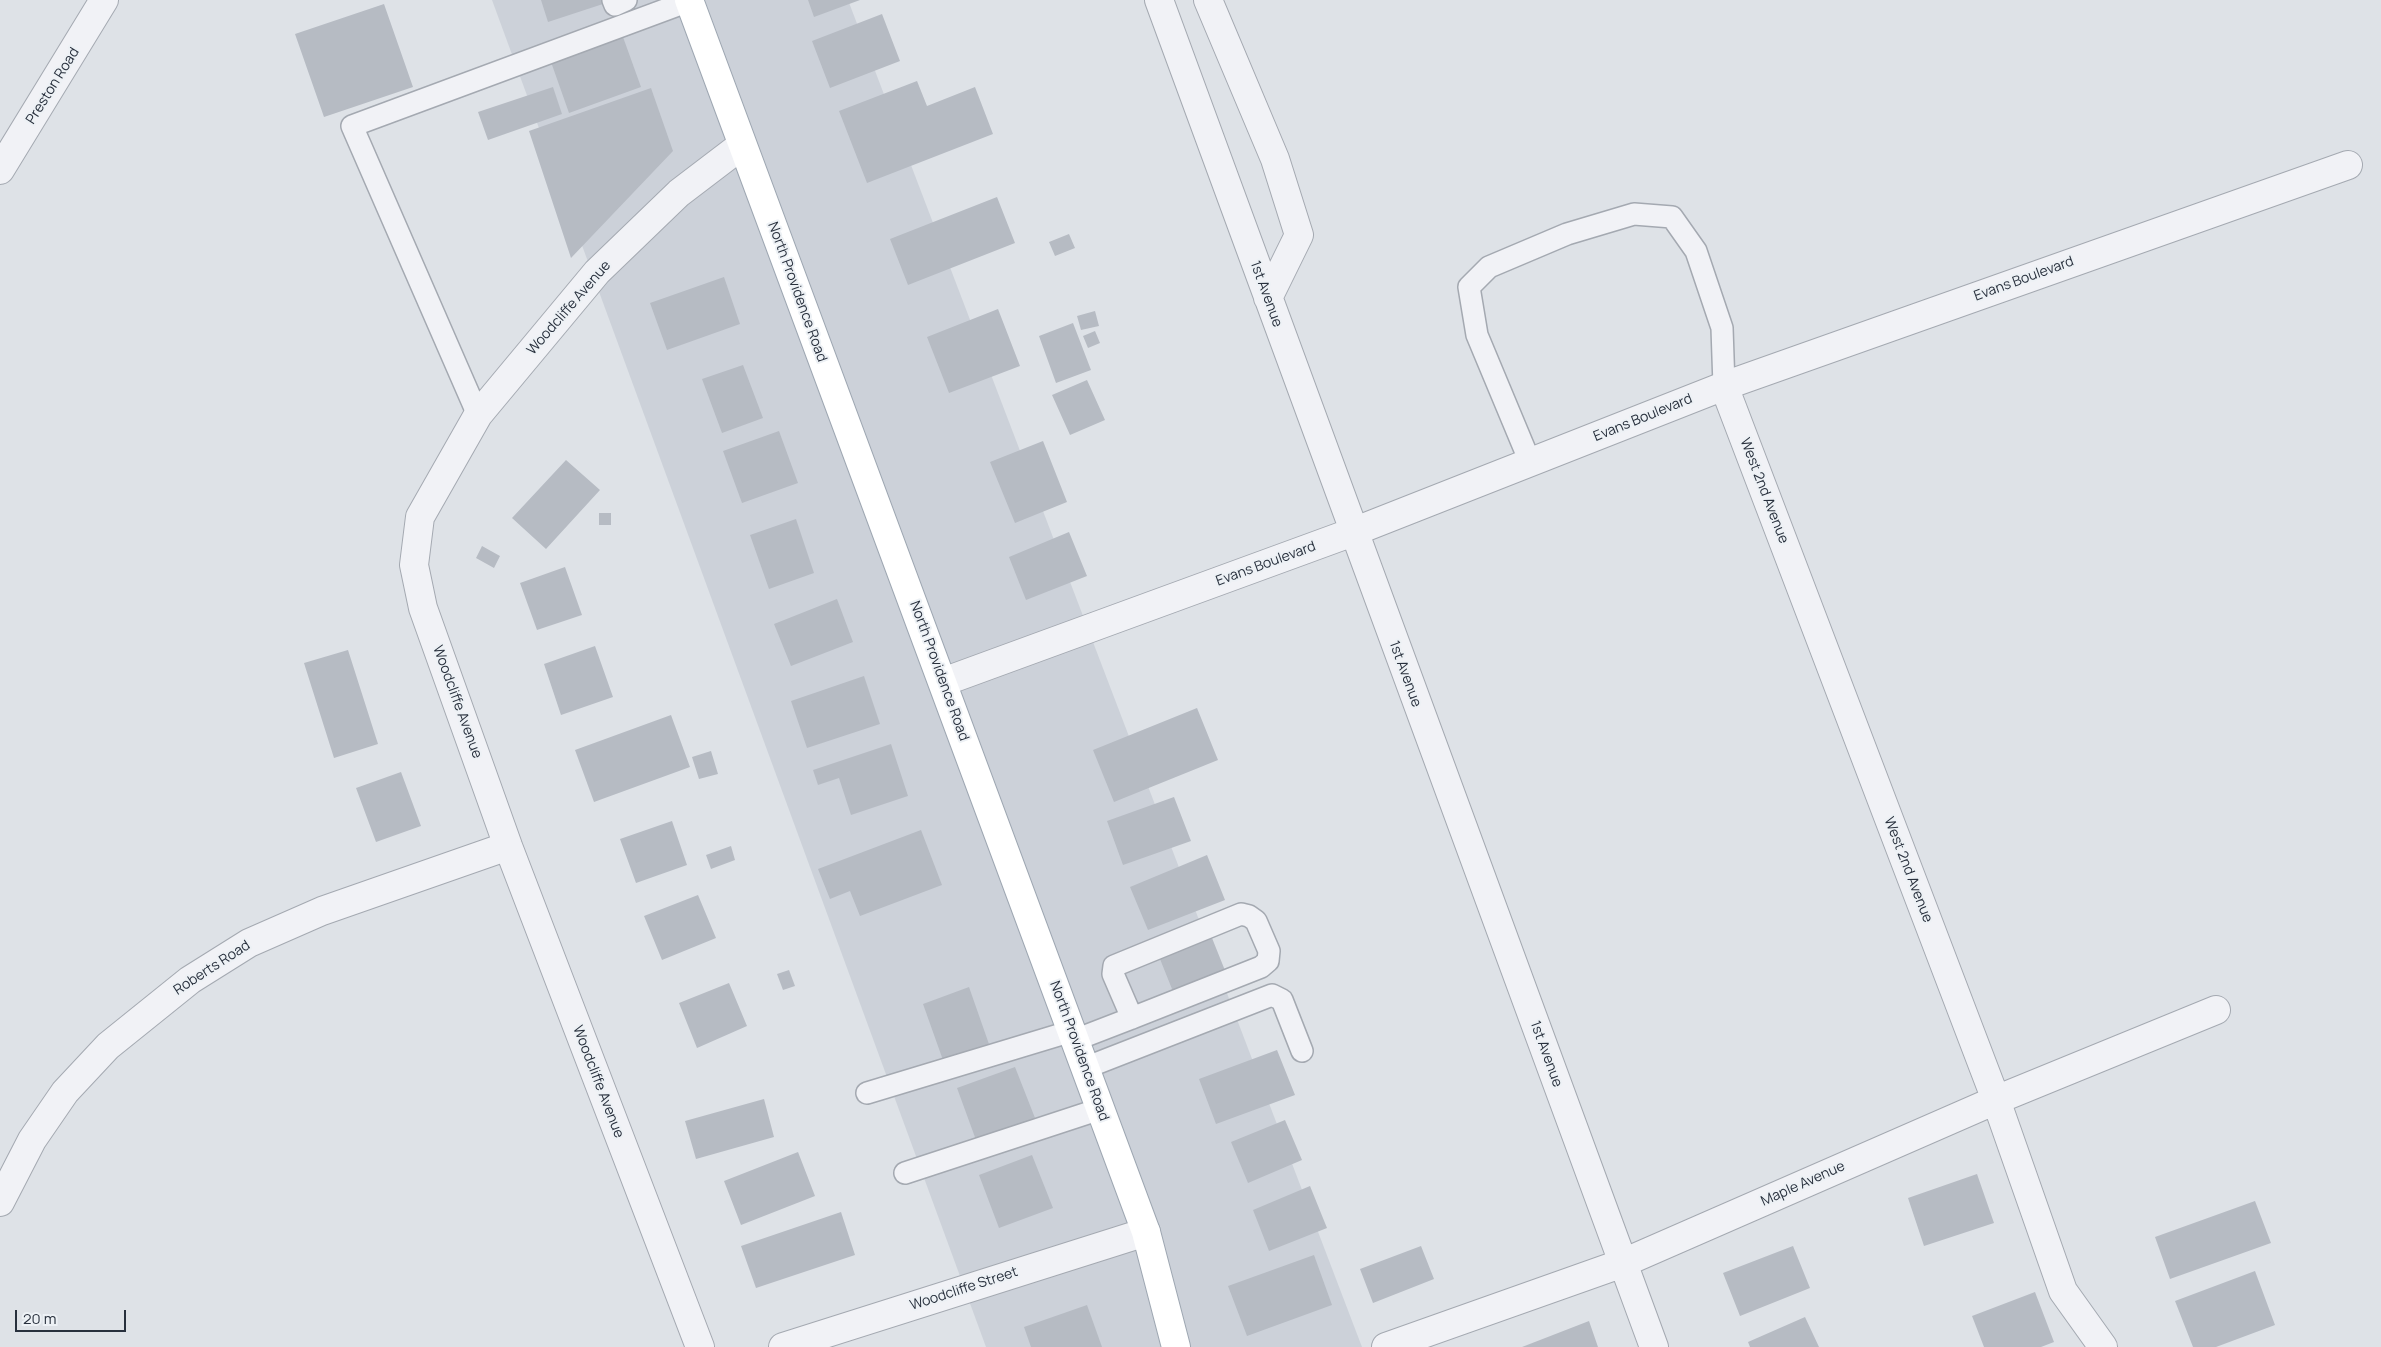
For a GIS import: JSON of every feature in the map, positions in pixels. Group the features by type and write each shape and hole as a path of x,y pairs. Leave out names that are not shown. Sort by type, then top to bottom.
{"main road":[{"name":"North Providence Road","path":"689,1 1146,1232 1176,1347"}],"street":[{"name":"Preston Road","path":"0,170 104,0"},
{"name":"1st Avenue","path":"1159,0 1654,1347"},
{"path":"1208,0 1276,159 1299,235 1268,298"},
{"name":"Woodcliffe Avenue","path":"700,1347 508,846 423,608 414,565 420,517 478,415 597,272 679,193 742,145"},
{"name":"Evans Boulevard","path":"943,682 1353,532 1724,386 2348,165"},
{"name":"West 2nd Avenue","path":"1724,386 1996,1100 2063,1291 2103,1347"},
{"name":"Roberts Road","path":"0,1202 32,1140 65,1092 108,1046 190,980 248,943 322,911 508,846"},
{"name":"Maple Avenue","path":"1386,1347 1623,1263 1996,1100 2216,1010"},
{"name":"Woodcliffe Street","path":"783,1347 1146,1232"}],"lane":[{"path":"613,0 615,4 626,0"},
{"path":"478,415 352,126 689,1"},
{"path":"1530,462 1477,335 1469,287 1489,267 1566,234 1634,214 1672,217 1696,251 1722,328 1724,386"},
{"path":"867,1093 1132,1018 1261,967 1268,961 1269,951 1256,921 1249,916 1241,914 1114,966 1113,974 1132,1018"},
{"path":"1085,1068 1272,995 1282,1000 1302,1051"},
{"path":"905,1173 1100,1109"}],"shaded area":[{"path":"492,0 848,0 1362,1347 986,1347"}],"building":[{"path":"541,0 605,0 606,3 548,22"},
{"path":"808,0 860,0 814,17"},
{"path":"384,4 413,87 324,117 295,34"},
{"path":"882,14 900,61 830,88 812,41"},
{"path":"623,37 641,87 569,113 551,62"},
{"path":"917,81 927,106 975,87 993,134 867,183 839,111"},
{"path":"553,87 562,114 488,140 478,112"},
{"path":"651,88 673,151 571,258 529,131"},
{"path":"997,197 1015,243 908,285 890,239"},
{"path":"1069,234 1075,248 1055,256 1049,242"},
{"path":"724,277 740,324 667,350 650,303"},
{"path":"998,309 1020,366 949,393 927,337"},
{"path":"1095,311 1099,326 1081,330 1077,316"},
{"path":"1073,323 1091,370 1056,383 1039,336"},
{"path":"1095,331 1100,343 1088,348 1083,336"},
{"path":"743,365 763,418 722,433 702,379"},
{"path":"1087,380 1105,420 1070,435 1052,395"},
{"path":"779,431 798,483 742,503 723,451"},
{"path":"1043,441 1067,502 1015,523 990,462"},
{"path":"566,460 600,490 546,549 512,518"},
{"path":"599,513 611,513 611,525 599,525"},
{"path":"796,519 814,573 769,589 750,535"},
{"path":"1069,532 1087,576 1026,600 1009,557"},
{"path":"482,546 500,556 494,568 476,558"},
{"path":"565,567 582,615 537,630 520,583"},
{"path":"837,599 853,642 791,666 774,624"},
{"path":"595,646 613,697 561,715 544,664"},
{"path":"348,650 378,744 334,758 304,663"},
{"path":"864,676 880,724 807,748 791,701"},
{"path":"1197,708 1218,760 1114,802 1093,750"},
{"path":"671,715 690,767 594,802 575,750"},
{"path":"891,744 908,796 851,815 839,778 818,785 813,770"},
{"path":"711,751 718,774 699,779 692,757"},
{"path":"401,772 421,826 376,842 356,788"},
{"path":"1174,797 1191,841 1123,865 1107,821"},
{"path":"672,821 687,865 636,883 620,839"},
{"path":"921,830 942,885 860,916 850,891 830,899 818,869"},
{"path":"731,846 735,860 711,869 706,855"},
{"path":"1207,855 1225,900 1148,930 1130,887"},
{"path":"698,895 716,938 662,960 644,916"},
{"path":"1210,933 1226,973 1174,994 1158,954"},
{"path":"789,970 795,986 783,990 777,974"},
{"path":"729,983 747,1026 697,1048 679,1003"},
{"path":"969,987 990,1047 944,1063 923,1004"},
{"path":"1277,1050 1295,1095 1216,1124 1199,1079"},
{"path":"1015,1067 1035,1118 976,1140 957,1088"},
{"path":"764,1099 774,1137 696,1159 685,1121"},
{"path":"1285,1120 1302,1160 1248,1183 1231,1142"},
{"path":"798,1152 815,1196 741,1225 724,1181"},
{"path":"1032,1155 1053,1208 999,1228 979,1175"},
{"path":"1977,1174 1994,1223 1924,1246 1908,1198"},
{"path":"1310,1186 1327,1228 1269,1251 1253,1210"},
{"path":"2255,1201 2271,1243 2170,1279 2155,1237"},
{"path":"841,1212 855,1255 756,1288 741,1246"},
{"path":"1421,1246 1434,1279 1373,1303 1360,1269"},
{"path":"1793,1246 1810,1288 1740,1316 1723,1273"},
{"path":"1314,1255 1332,1305 1247,1336 1228,1286"},
{"path":"2255,1271 2275,1325 2216,1347 2193,1347 2175,1301"},
{"path":"2035,1292 2054,1342 2041,1347 1984,1347 1972,1316"},
{"path":"1087,1305 1102,1347 1031,1347 1024,1327"},
{"path":"1805,1317 1819,1347 1750,1347 1748,1342"},
{"path":"1589,1321 1598,1347 1522,1347"}]}
